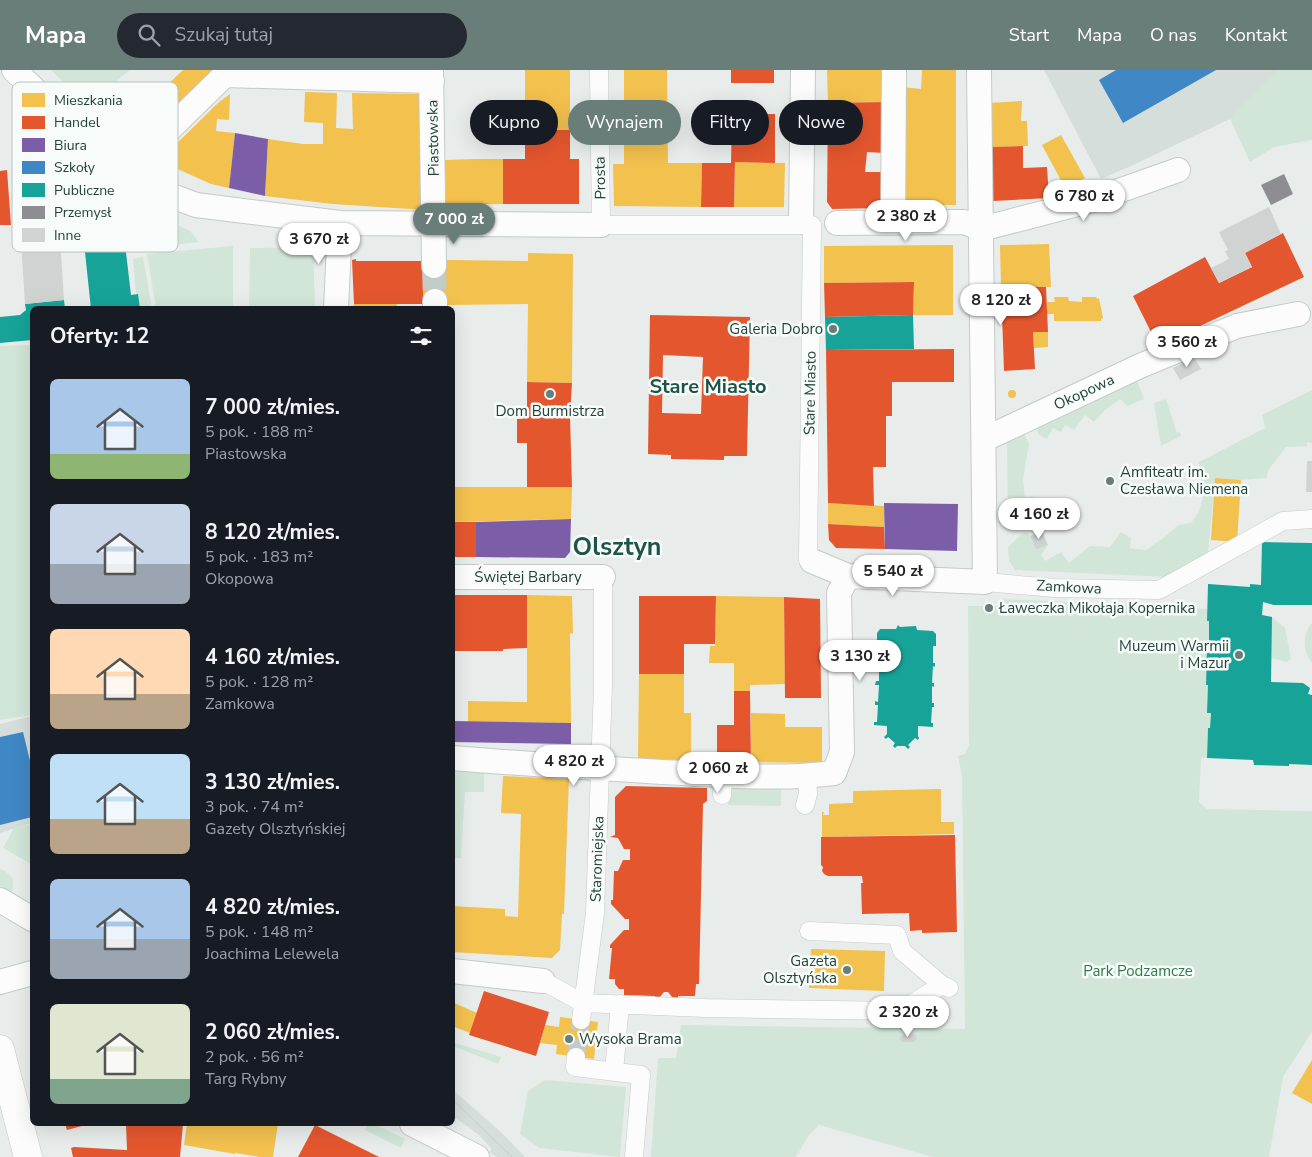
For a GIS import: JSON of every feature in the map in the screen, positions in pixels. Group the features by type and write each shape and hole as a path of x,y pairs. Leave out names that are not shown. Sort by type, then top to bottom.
{"street":[{"path":"14,70 26,82"},
{"name":"Prosta","path":"599,70 601,225"},
{"path":"801,221 803,70"},
{"path":"893,223 894,70"},
{"path":"980,70 980,228 986,582"},
{"path":"178,120 227,72 432,75"},
{"name":"Piastowska","path":"432,75 434,266"},
{"path":"831,223 964,222 980,228 989,227 1093,200 1178,170"},
{"path":"178,199 196,206 340,222 601,225"},
{"path":"336,306 340,222"},
{"name":"Stare Miasto","path":"601,225 812,225 808,560 812,561"},
{"name":"Okopowa","path":"985,438 1140,366 1237,326 1298,314"},
{"name":"Zamkowa","path":"812,561 848,576 986,582 1054,588 1159,590 1283,521 1312,519"},
{"path":"455,758 600,768 722,785 834,772 842,752 839,593 848,576"},
{"name":"Świętej Barbary","path":"455,577 603,577"},
{"name":"Staromiejska","path":"582,1011 595,913 604,685 603,577"},
{"path":"805,805 808,794 807,776"},
{"path":"0,900 30,918"},
{"path":"455,971 544,981 582,1011 620,1004 705,1008 900,1011 945,987 902,951 897,935 809,931"},
{"path":"0,982 30,974"},
{"path":"614,1072 620,1004"},
{"path":"0,1048 28,1157"},
{"path":"576,1057 574,1067 641,1075 634,1157"},
{"path":"416,1126 477,1157"}],"shaded area":[{"path":"1044,70 1278,70 1230,119 1101,179"},
{"path":"30,716 30,824 0,833 0,724"},
{"path":"455,1092 502,1133 525,1157 497,1157 487,1151 490,1152 491,1148 479,1135 455,1117"}],"green space":[{"path":"51,70 130,70 115,82 63,82"},
{"path":"1277,70 1312,70 1312,140 1274,147 1250,162 1230,119"},
{"path":"178,225 190,231 199,242 178,244"},
{"path":"233,246 233,306 156,306 147,254"},
{"path":"313,247 315,306 249,306 250,248"},
{"path":"143,257 151,306 140,306 138,294 136,294 133,259"},
{"path":"30,345 30,715 0,720 0,346"},
{"path":"1136,378 1144,399 1127,406 1120,399 1106,409 1094,422 1085,415 1074,430 1065,425 1061,432 1053,428 1047,439 1039,435 1035,424"},
{"path":"1312,390 1312,443 1307,442 1307,446 1286,447 1269,469 1266,478 1241,480 1215,478 1208,554 1166,577 1015,570 1009,561 1008,547 1023,533 1028,532 1036,550 1048,545 1041,555 1045,561 1061,552 1069,563 1090,546 1110,547 1121,532 1131,538 1130,548 1146,550 1178,525 1191,523 1199,512 1205,489 1201,488 1199,462 1265,428 1262,415"},
{"path":"1166,399 1177,433 1180,432 1181,436 1161,446 1154,403"},
{"path":"1023,431 1029,444 1023,480 1027,518 1018,522 1008,531 1007,437"},
{"name":"Park Podzamcze","path":"1004,599 1208,609 1209,648 1207,649 1206,685 1208,685 1207,712 1211,713 1210,728 1208,728 1207,758 1201,758 1199,802 1207,809 1312,811 1312,1032 1283,1077 1269,1157 933,1157 819,1125 809,1135 796,1157 651,1157 658,1058 676,1058 681,1025 965,1029 962,776 958,756 965,754 969,745 968,606 998,606"},
{"path":"1272,617 1285,628 1291,659 1286,662 1271,658"},
{"path":"1312,623 1312,663 1305,648 1305,638"},
{"path":"484,769 484,792 465,792 461,858 455,858 455,771"},
{"path":"729,787 781,789 781,806 728,805"},
{"path":"30,824 30,863 3,848 14,828"},
{"path":"0,869 11,876 13,886 11,895 0,886"},
{"path":"455,1043 501,1057 498,1064 455,1047"},
{"path":"545,1080 626,1087 620,1157 539,1148 520,1134 528,1091"},
{"path":"367,1126 378,1126 405,1139 401,1148 365,1130"}],"building: Mieszkania":[{"path":"183,70 218,70 178,108 178,82 170,82"},
{"path":"525,70 570,70 568,130 558,130 558,100 525,100"},
{"path":"624,70 667,70 667,100 624,100"},
{"path":"827,70 885,70 885,102 828,100"},
{"path":"922,70 956,70 956,205 918,205 918,208 900,208 902,87 921,89"},
{"path":"305,92 337,93 336,128 353,129 352,93 424,94 426,210 333,204 265,196 268,139 303,144 323,144 323,123 304,122"},
{"path":"230,94 229,120 217,119 216,131 235,133 229,188 211,184 178,169 178,142 218,103"},
{"path":"1022,101 1021,121 1027,121 1028,146 991,147 988,103"},
{"path":"1061,135 1085,178 1065,188 1042,145"},
{"path":"624,145 668,145 668,163 702,163 701,207 614,206 613,164 624,164"},
{"path":"503,159 503,204 446,205 445,160"},
{"path":"735,162 785,163 784,207 734,207"},
{"path":"1049,244 1051,287 1001,286 1000,245"},
{"path":"953,245 953,315 913,315 914,282 824,283 824,246"},
{"path":"528,253 573,254 572,383 527,382 528,304 447,305 447,301 423,301 423,266 447,265 447,260 528,261"},
{"path":"1054,297 1068,297 1069,301 1082,302 1082,297 1099,298 1103,318 1101,321 1054,321 1054,314 1047,314 1047,302 1055,302"},
{"path":"354,304 397,304 397,306 354,306"},
{"path":"1033,332 1048,332 1048,347 1034,348"},
{"path":"1012,390 1016,394 1012,398 1008,394"},
{"path":"1215,478 1241,480 1237,542 1211,540"},
{"path":"455,487 572,487 571,519 455,522"},
{"path":"828,503 884,506 884,527 828,524"},
{"path":"527,595 572,596 573,634 570,633 571,723 468,722 468,701 527,702"},
{"path":"716,596 784,597 785,684 750,685 750,691 734,691 734,663 709,663 710,646 715,646"},
{"path":"639,674 684,674 684,713 691,713 691,760 638,760"},
{"path":"751,713 785,714 785,727 822,727 822,763 751,762"},
{"path":"503,776 569,779 564,914 562,914 560,950 552,958 455,952 455,906 505,909 505,916 518,917 521,814 501,813"},
{"path":"941,789 941,822 954,822 954,834 822,837 822,812 824,812 823,815 829,815 829,804 853,803 853,791"},
{"name":"Gazeta Olsztyńska","path":"811,949 885,951 884,991 809,988"},
{"path":"455,1003 477,1013 470,1033 455,1027"},
{"name":"Wysoka Brama","path":"560,1017 598,1022 594,1059 556,1054 557,1045 540,1043 545,1025 559,1027"},
{"path":"1312,1060 1312,1104 1292,1093"},
{"path":"187,1126 278,1126 273,1157 235,1154 184,1145"}],"building: Handel":[{"path":"731,70 774,70 774,83 731,83"},
{"path":"863,102 885,102 884,153 867,152 865,172 885,172 884,208 832,209 827,202 828,145 863,145"},
{"path":"769,114 775,114 775,163 735,162 734,207 701,207 702,163 731,163 731,145 769,145"},
{"path":"558,130 568,130 570,159 579,159 579,204 503,204 503,159 525,159 525,145 558,145"},
{"path":"1023,146 1023,168 1047,167 1049,198 993,201 991,147"},
{"path":"7,170 11,225 0,225 0,171"},
{"path":"1283,233 1304,277 1158,346 1133,296 1205,257 1219,283 1252,267 1245,253"},
{"path":"356,259 356,261 423,261 423,304 354,304 352,260"},
{"path":"914,282 913,315 825,317 824,283"},
{"path":"1001,286 1046,287 1048,332 1033,332 1035,369 1004,371"},
{"path":"650,315 750,317 747,456 724,456 724,460 671,459 671,455 648,454","holes":["663,355 703,357 701,414 662,413"]},
{"path":"954,349 954,382 892,382 892,416 886,416 886,467 873,467 874,506 828,503 826,350"},
{"path":"527,382 572,383 570,416 572,487 527,487 527,443 517,443 517,419 527,418"},
{"path":"455,522 476,522 476,557 455,557"},
{"path":"828,524 884,527 885,549 836,548 829,540"},
{"path":"455,595 527,595 527,648 503,649 503,651 455,651"},
{"path":"639,596 716,596 715,644 684,644 684,674 639,674"},
{"path":"784,597 820,599 821,698 785,698"},
{"path":"734,691 750,691 751,762 717,761 717,725 734,725"},
{"path":"626,786 707,788 707,801 703,804 699,984 696,984 695,996 678,996 678,998 675,998 668,992 664,992 657,998 655,996 624,995 624,989 619,989 615,984 615,979 609,979 612,948 610,948 610,945 624,930 629,930 629,919 625,919 611,904 611,900 613,900 614,871 618,871 623,860 630,860 630,849 624,849 618,838 610,837 615,835 615,797"},
{"path":"955,835 957,932 922,933 922,930 910,931 909,913 862,914 862,876 828,876 822,871 821,837"},
{"path":"484,991 549,1012 536,1056 469,1035"},
{"path":"66,1126 82,1126 67,1130"},
{"path":"126,1126 183,1126 180,1157 73,1157 71,1148 127,1150"},
{"path":"314,1126 317,1126 379,1157 298,1157"}],"building: Biura":[{"path":"235,133 268,139 265,196 229,188"},
{"path":"884,503 958,504 957,551 885,549"},
{"path":"571,519 570,552 565,558 476,557 476,522"},
{"path":"455,721 571,723 571,744 455,742"}],"building: Szkoły":[{"path":"1116,70 1216,70 1123,123 1099,80"},
{"path":"23,732 30,761 30,818 0,825 0,737"}],"building: Publiczne":[{"path":"85,252 126,252 131,295 138,294 140,306 91,306"},
{"path":"64,300 65,306 30,306 30,340 0,343 0,317 20,315 26,310 25,304"},
{"path":"913,315 914,349 826,350 825,317"},
{"path":"1262,542 1312,543 1312,605 1274,605 1263,602 1262,615 1272,617 1271,682 1303,683 1310,688 1308,694 1312,695 1312,765 1254,765 1253,760 1207,758 1208,728 1210,728 1211,713 1207,713 1208,685 1206,685 1207,648 1209,648 1209,621 1207,621 1208,584 1250,587 1250,584 1261,585"},
{"path":"898,625 900,627 916,626 917,630 933,631 936,634 936,646 933,646 933,663 935,663 935,667 933,666 932,683 934,683 934,687 932,686 932,703 934,703 934,707 932,707 931,723 933,723 933,727 918,726 919,738 918,740 915,738 908,745 910,747 908,749 905,746 897,746 895,748 893,746 895,743 888,737 886,739 884,737 887,734 887,726 874,725 874,722 877,722 878,705 875,705 875,701 878,702 879,685 875,685 876,681 879,681 879,665 876,665 876,661 880,661 880,645 877,645 877,633 880,629 896,629"}],"building: Przemysł":[{"path":"1284,174 1293,194 1271,205 1261,185"}],"building: Inne":[{"path":"1269,207 1281,234 1245,253 1252,267 1219,283 1211,268 1229,259 1225,251 1228,250 1219,232"},
{"path":"22,252 61,252 64,300 25,304"},
{"path":"1194,357 1201,369 1180,380 1173,368"},
{"path":"1307,461 1312,461 1312,492 1306,492"},
{"path":"1035,497 1038,516 1027,518 1024,498"},
{"path":"1042,531 1048,545 1036,550 1030,536"},
{"path":"915,1034 917,1038 914,1042 902,1042 899,1038 903,1035"}],"tunnel":[{"path":"434,266 435,301"},
{"path":"576,1057 581,1020"}],"tram line":[{"path":"455,1102 512,1157"}],"place":[{"name":"Galeria Dobro","path":"833,329"},
{"name":"Dom Burmistrza","path":"550,394"},
{"name":"Amfiteatr im. Czesława Niemena","path":"1110,481"},
{"name":"Ławeczka Mikołaja Kopernika","path":"989,608"},
{"name":"Muzeum Warmii i Mazur","path":"1239,655"},
{"name":"Gazeta Olsztyńska","path":"847,970"},
{"name":"Wysoka Brama","path":"569,1039"}],"district":[{"name":"Stare Miasto","path":"708,386"},
{"name":"Olsztyn","path":"617,546"}]}
